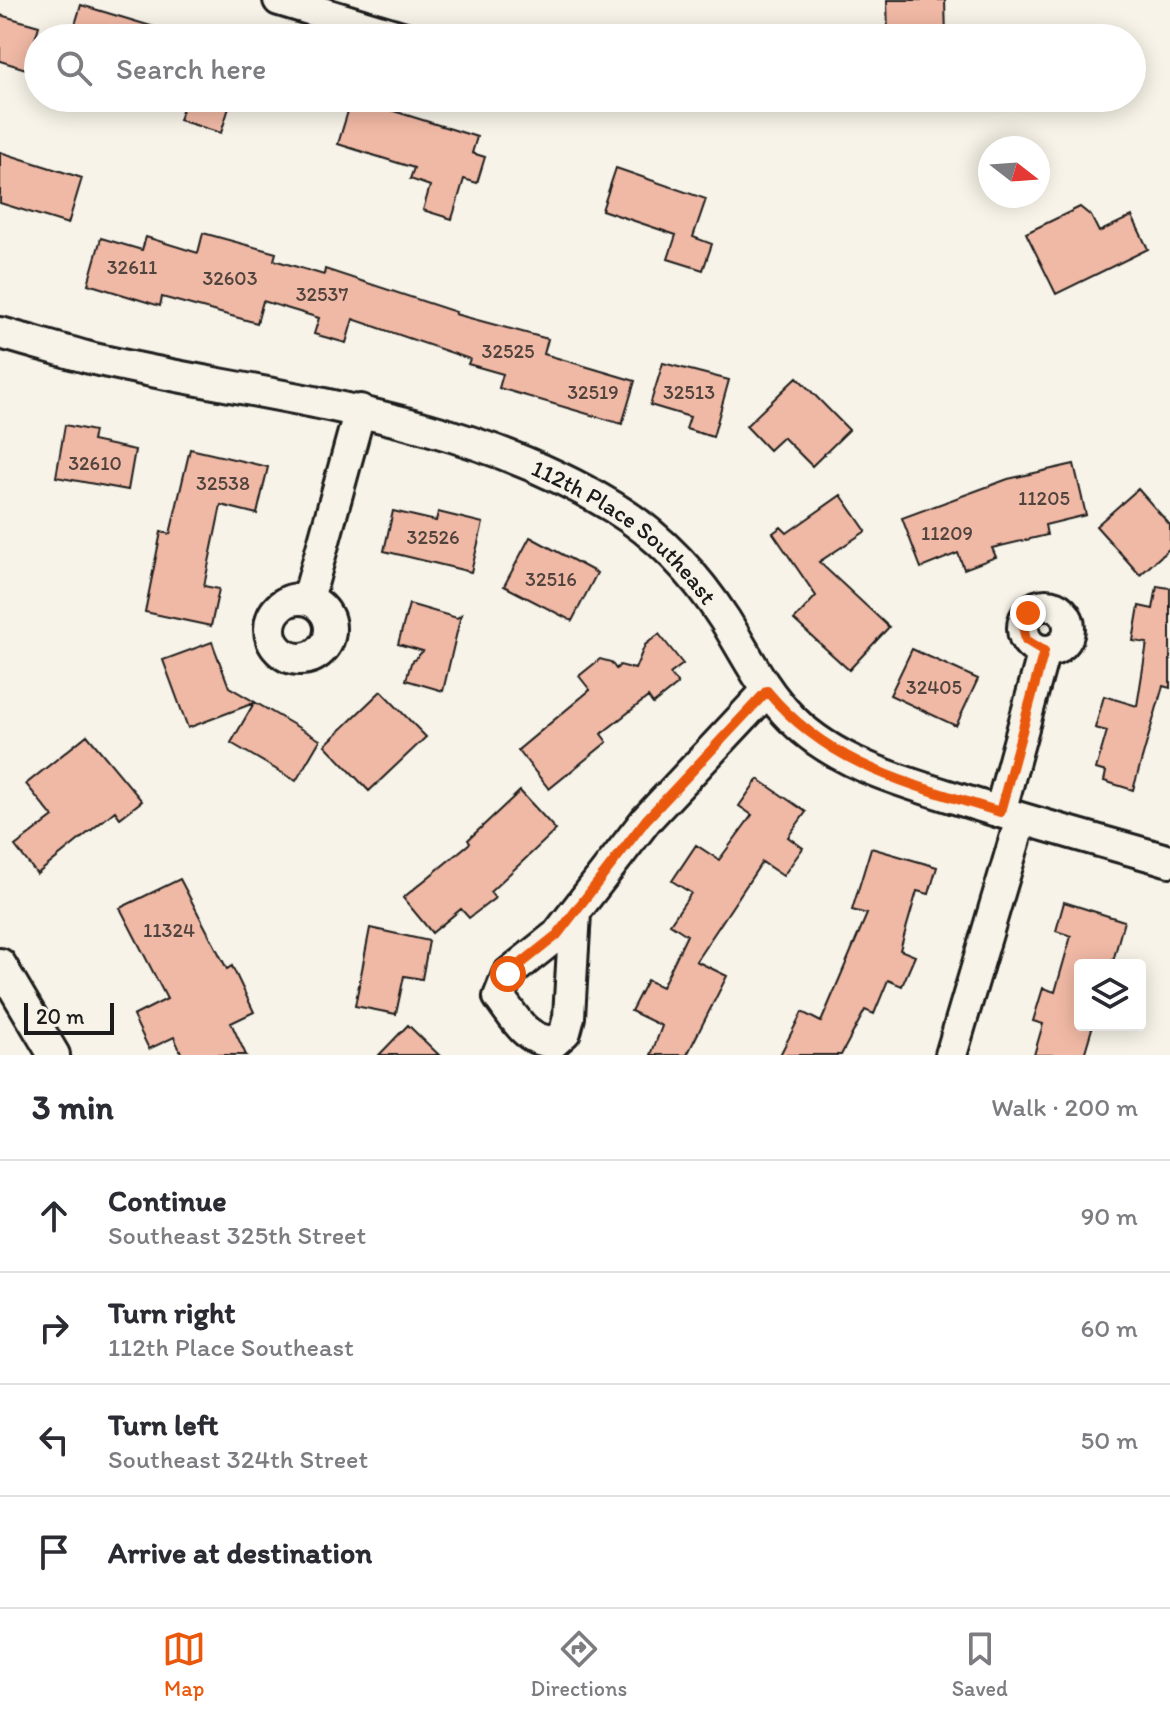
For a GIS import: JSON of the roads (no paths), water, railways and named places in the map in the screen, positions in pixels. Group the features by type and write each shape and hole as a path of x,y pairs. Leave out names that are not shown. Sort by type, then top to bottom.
{"street":[{"path":"279,0 343,9 375,24"},
{"name":"112th Place Southeast","path":"0,333 91,358 360,410 423,427 533,466 587,492 631,519 672,553 724,619 767,691 796,723 821,742 853,760 903,781 1170,861"},
{"path":"308,599 360,410"},
{"path":"951,1055 1010,815 1044,651"},
{"path":"575,913 646,820 767,691"},
{"path":"0,964 54,1055"}]}
